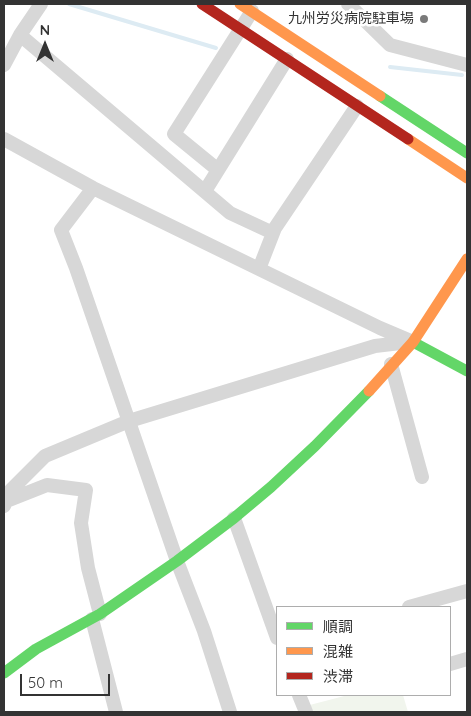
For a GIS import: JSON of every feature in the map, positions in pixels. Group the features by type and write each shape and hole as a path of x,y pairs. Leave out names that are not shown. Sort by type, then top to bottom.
{"street":[{"path":"4,66 20,35 41,4"},
{"path":"202,4 467,178"},
{"path":"240,4 467,153"},
{"path":"348,4 390,45 467,64"},
{"path":"218,170 174,134 252,12"},
{"path":"20,35 230,213 273,233"},
{"path":"205,191 287,59"},
{"path":"259,269 275,228 357,106"},
{"path":"4,139 92,188 412,342 467,371"},
{"path":"92,188 60,230 76,268 177,561 204,631 230,712"},
{"path":"4,673 36,649 96,616 177,561 234,518 316,446 412,342 467,260"},
{"path":"4,499 45,456 128,421 375,346 412,342"},
{"path":"392,364 422,477"},
{"path":"4,499 47,485 86,490 81,522 96,616 116,712"},
{"path":"234,518 276,635"},
{"path":"413,606 467,591"},
{"path":"451,664 467,659"},
{"path":"299,696 306,712"}],"shaded area":[{"path":"344,696 403,696 408,712 308,712 306,706"}],"waterway":[{"path":"69,4 216,48"},
{"path":"390,67 462,75"}],"traffic: fast":[{"path":"380,96 467,153"},
{"path":"413,342 467,371"},
{"path":"4,673 36,649 100,614 177,561 234,518 315,446 369,391"}],"traffic: slow":[{"path":"240,4 380,96"},
{"path":"408,139 467,178"},
{"path":"369,391 413,342 467,259"}],"traffic: jam":[{"path":"202,4 408,139"}],"place":[{"name":"九州労災病院駐車場","path":"424,19"}]}
